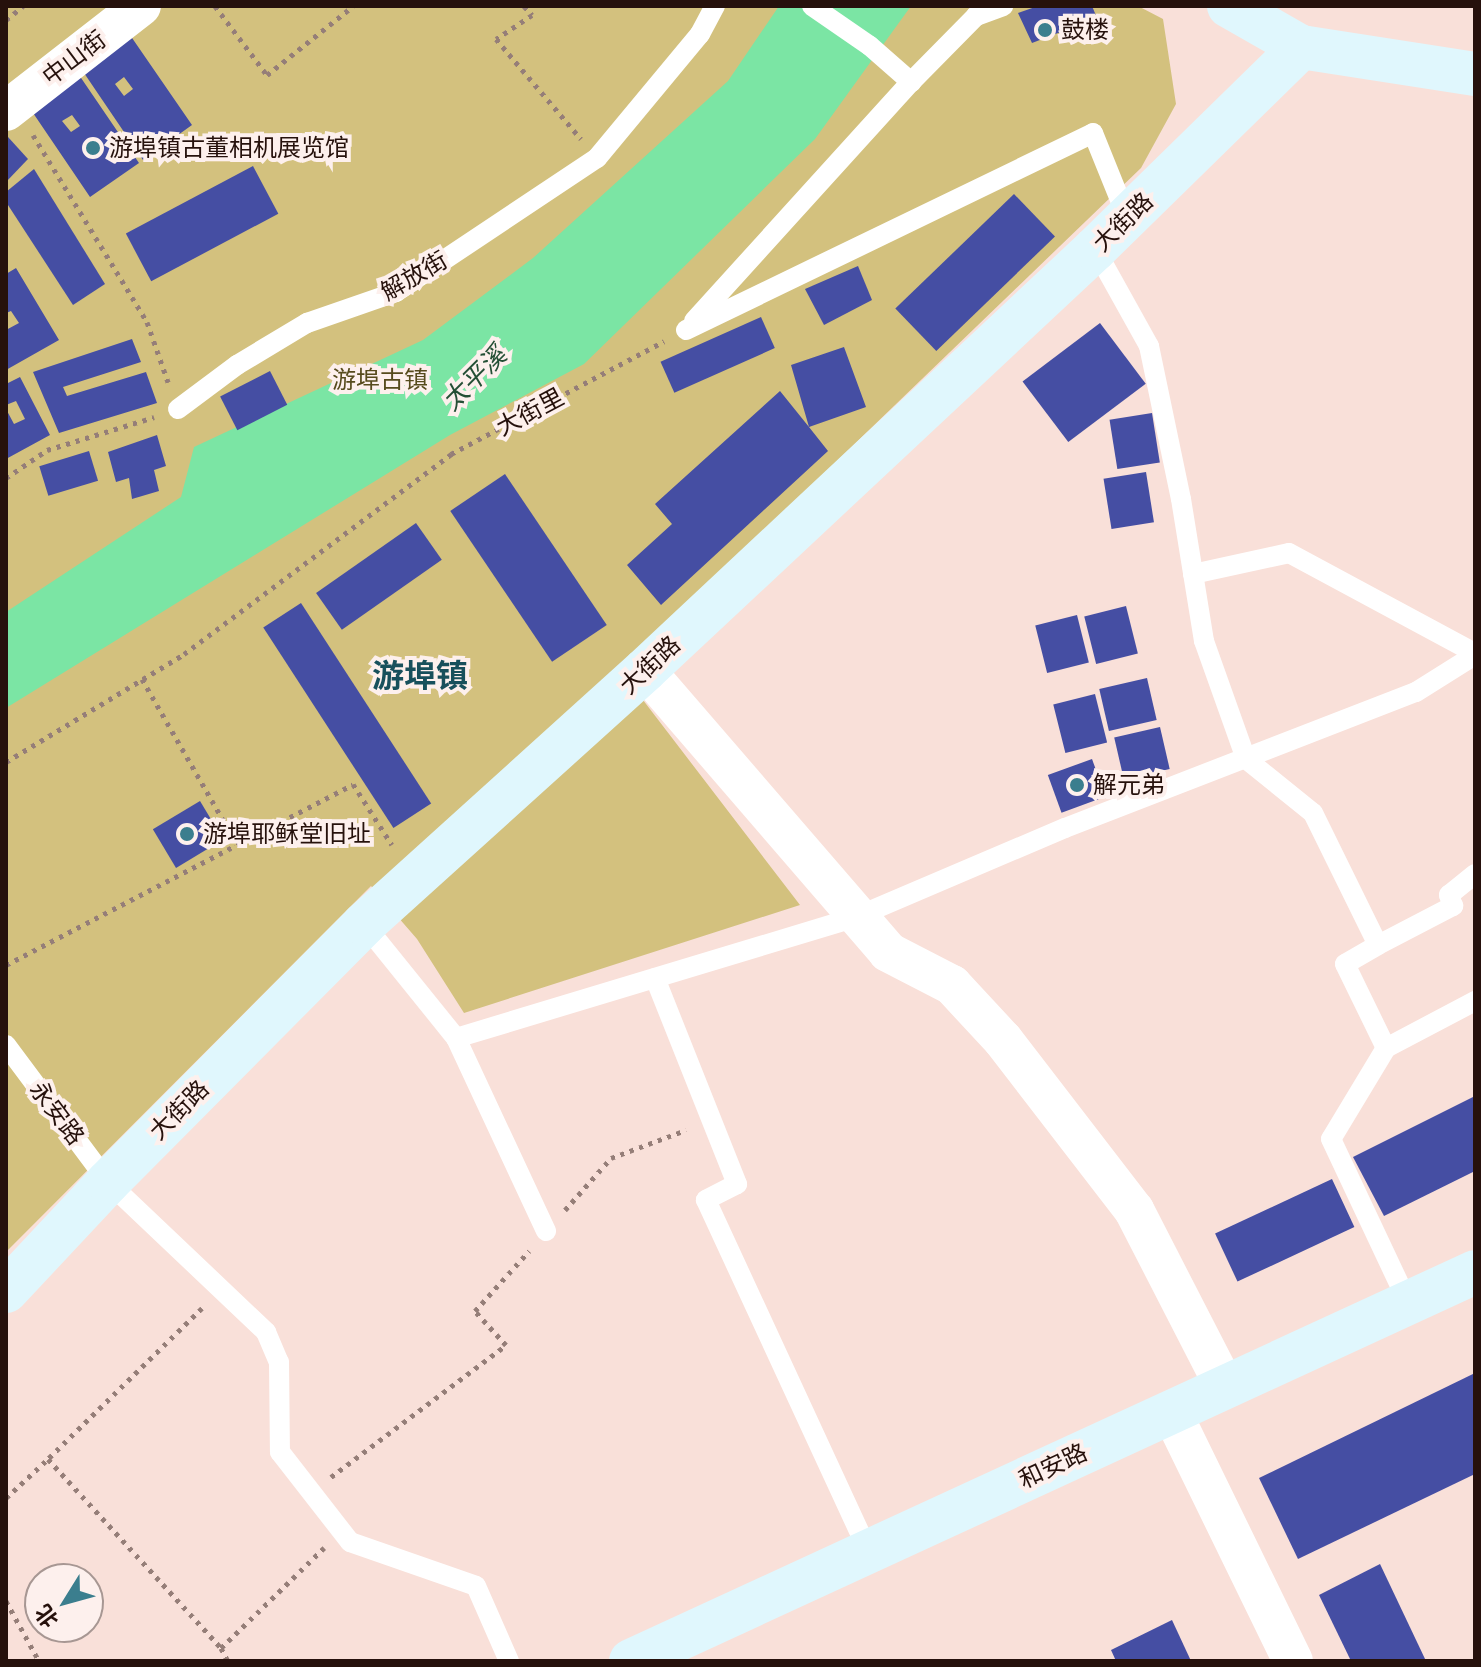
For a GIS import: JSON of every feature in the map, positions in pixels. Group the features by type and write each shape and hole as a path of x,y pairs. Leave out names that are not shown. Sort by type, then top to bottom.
{"street":[{"name":"中山街","path":"10,108 141,6"},
{"path":"1229,6 1475,74"},
{"name":"大街路","path":"6,1291 108,1182 364,924 645,670 1095,249 1299,26"},
{"path":"645,670 888,952 952,985 1003,1040 1134,1210 1225,1387"},
{"name":"和安路","path":"631,1661 1475,1272"},
{"path":"1171,1411 1293,1661"}],"lane":[{"name":"解放街","path":"178,409 237,365 307,323 396,292 597,158 692,45 715,6"},
{"path":"812,6 870,46 911,82"},
{"path":"686,330 911,82 976,16 1003,6"},
{"path":"686,330 1093,133 1127,217"},
{"path":"1095,249 1149,346 1204,641 1246,759 1313,813 1378,945"},
{"path":"456,1038 856,917 1065,828 1416,692 1475,654 1289,553 1193,574"},
{"path":"1386,1048 1345,964 1453,906 1449,895 1475,874"},
{"path":"364,924 456,1038 546,1231"},
{"path":"655,978 737,1184 706,1200 868,1551"},
{"path":"1408,1303 1331,1139 1386,1048 1475,1001"},
{"name":"永安路","path":"6,1045 108,1182 266,1332 279,1362 280,1452 342,1531"},
{"path":"342,1531 350,1542 476,1586 509,1661"}],"path":[{"path":"6,20 23,6"},
{"path":"215,6 267,75 353,6"},
{"path":"524,6 532,15 496,39 597,158"},
{"path":"6,478 47,450 178,409 147,322 10,108"},
{"name":"大街里","path":"6,762 184,654 451,454 686,330"},
{"path":"142,679 237,844"},
{"path":"6,965 353,784 414,880"},
{"path":"311,1492 506,1345 475,1311 611,1158 712,1121"},
{"path":"6,1498 221,1290"},
{"path":"48,1459 221,1648 228,1661"},
{"path":"221,1648 342,1531"},
{"path":"6,1601 39,1661"}],"green space":[{"name":"游埠古镇","path":"6,6 1138,6 1163,19 1176,104 1141,168 620,670 800,905 464,1013 417,939 371,886 6,1252"}],"water":[{"name":"太平溪","path":"779,6 911,6 815,139 584,364 450,435 6,708 6,612 181,497 194,447 423,340 533,258 728,81"}],"building":[{"name":"鼓楼","path":"1038,6 1092,6 1097,18 1032,43 1018,13"},
{"path":"130,35 192,125 143,160 82,70","holes":["124,77 133,89 124,96 115,84"]},
{"name":"游埠镇古董相机展览馆","path":"77,72 139,163 90,197 29,107","holes":["72,115 80,126 71,132 62,121"]},
{"path":"8,137 28,159 6,182 6,139"},
{"path":"253,166 278,214 151,281 126,234"},
{"path":"34,169 105,284 73,305 6,202 6,192"},
{"path":"1014,194 1055,236 936,351 895,309"},
{"path":"858,266 872,300 824,325 805,289"},
{"path":"16,268 59,340 6,370 6,330 19,323 11,311 6,313 6,274"},
{"path":"761,317 775,348 674,393 661,362"},
{"path":"1100,323 1146,384 1068,442 1023,381"},
{"path":"132,339 141,362 63,387 67,396 146,372 157,403 59,433 33,372"},
{"path":"844,347 866,407 809,427 791,365"},
{"path":"270,371 287,405 237,430 220,396"},
{"path":"20,377 50,435 6,459 6,409 14,424 25,419 16,401 6,405 6,384"},
{"path":"780,391 828,451 661,605 627,565 672,524 655,504"},
{"path":"1152,413 1160,462 1117,469 1110,420"},
{"path":"157,435 166,466 154,470 159,491 132,499 129,478 116,482 108,452"},
{"path":"89,451 98,481 48,496 39,466"},
{"path":"1146,472 1154,522 1112,529 1104,479"},
{"path":"505,474 607,625 552,662 450,511"},
{"path":"416,523 442,560 342,630 316,593"},
{"path":"301,603 431,803 393,828 263,628"},
{"path":"1126,606 1138,654 1096,664 1084,616"},
{"path":"1077,615 1089,663 1047,673 1035,625"},
{"path":"1147,678 1157,720 1109,731 1099,689"},
{"path":"1095,694 1107,743 1065,753 1053,704"},
{"path":"1160,727 1170,769 1124,779 1114,738"},
{"name":"解元弟","path":"1092,759 1106,797 1062,813 1048,775"},
{"name":"游埠耶稣堂旧址","path":"200,801 223,840 176,868 153,829"},
{"path":"1475,1096 1475,1171 1384,1216 1353,1157"},
{"path":"1332,1179 1354,1227 1237,1282 1215,1234"},
{"path":"1475,1373 1475,1474 1298,1559 1259,1478"},
{"path":"1380,1564 1426,1661 1351,1661 1319,1595"},
{"path":"1172,1620 1191,1661 1116,1661 1111,1650"}],"place":[{"name":"鼓楼","path":"1045,30"},
{"name":"游埠镇古董相机展览馆","path":"93,148"},
{"name":"解元弟","path":"1077,785"},
{"name":"游埠耶稣堂旧址","path":"187,834"}],"district":[{"name":"游埠镇","path":"420,676"}]}
